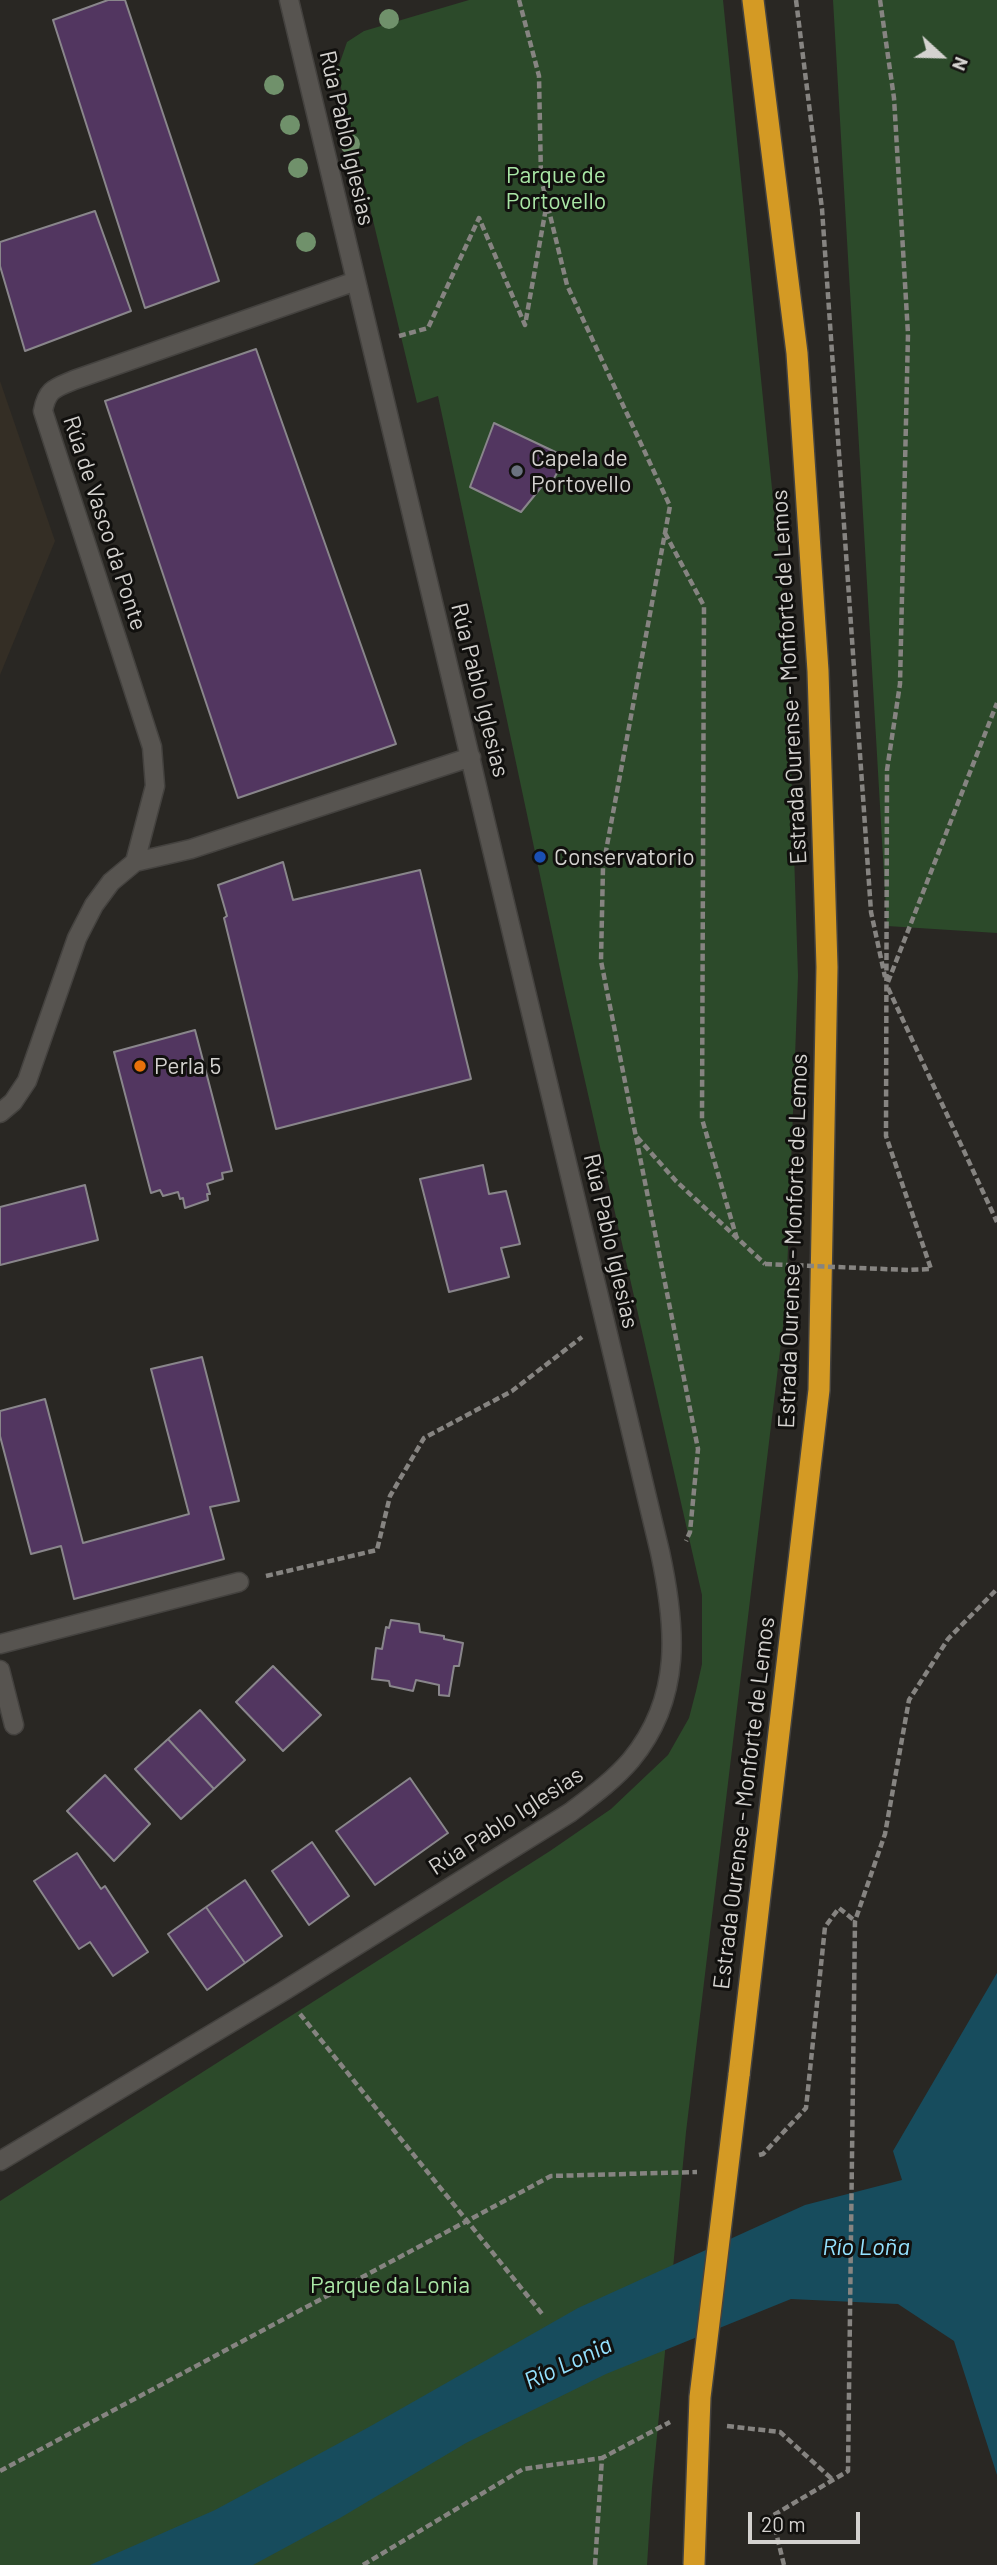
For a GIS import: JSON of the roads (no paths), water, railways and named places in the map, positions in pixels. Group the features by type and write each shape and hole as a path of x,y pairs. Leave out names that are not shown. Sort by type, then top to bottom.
{"highway":[{"name":"Estrada Ourense - Monforte de Lemos","path":"694,2565 700,2398 819,1390 827,967 818,671 797,353 754,0"}],"street":[{"name":"Rúa Pablo Iglesias","path":"0,2161 282,1992 571,1812 607,1784 631,1760 650,1734 670,1682 672,1627 667,1583 290,0"},
{"name":"Rúa de Vasco da Ponte","path":"135,862 155,786 152,747 43,411 45,398 52,390 74,380 356,282"},
{"path":"0,1113 13,1101 27,1081 78,938 94,905 111,882 135,862 191,849 471,757"},
{"path":"0,1644 239,1582"},
{"path":"0,1670 14,1725"}],"water":[{"name":"Río Loña","path":"997,1973 997,2475 954,2341 898,2304 791,2299 606,2374 466,2443 340,2518 253,2565 90,2565 215,2510 369,2427 578,2308 805,2205 902,2180 893,2151"}],"place":[{"name":"Capela de Portovello","path":"517,471"},
{"name":"Conservatorio","path":"540,857"},
{"name":"Perla 5","path":"140,1066"}],"park label":[{"name":"Parque de Portovello","path":"556,188"},
{"name":"Parque da Lonia","path":"390,2285"}],"water label":[{"name":"Río Lonia","path":"568,2363"}]}
